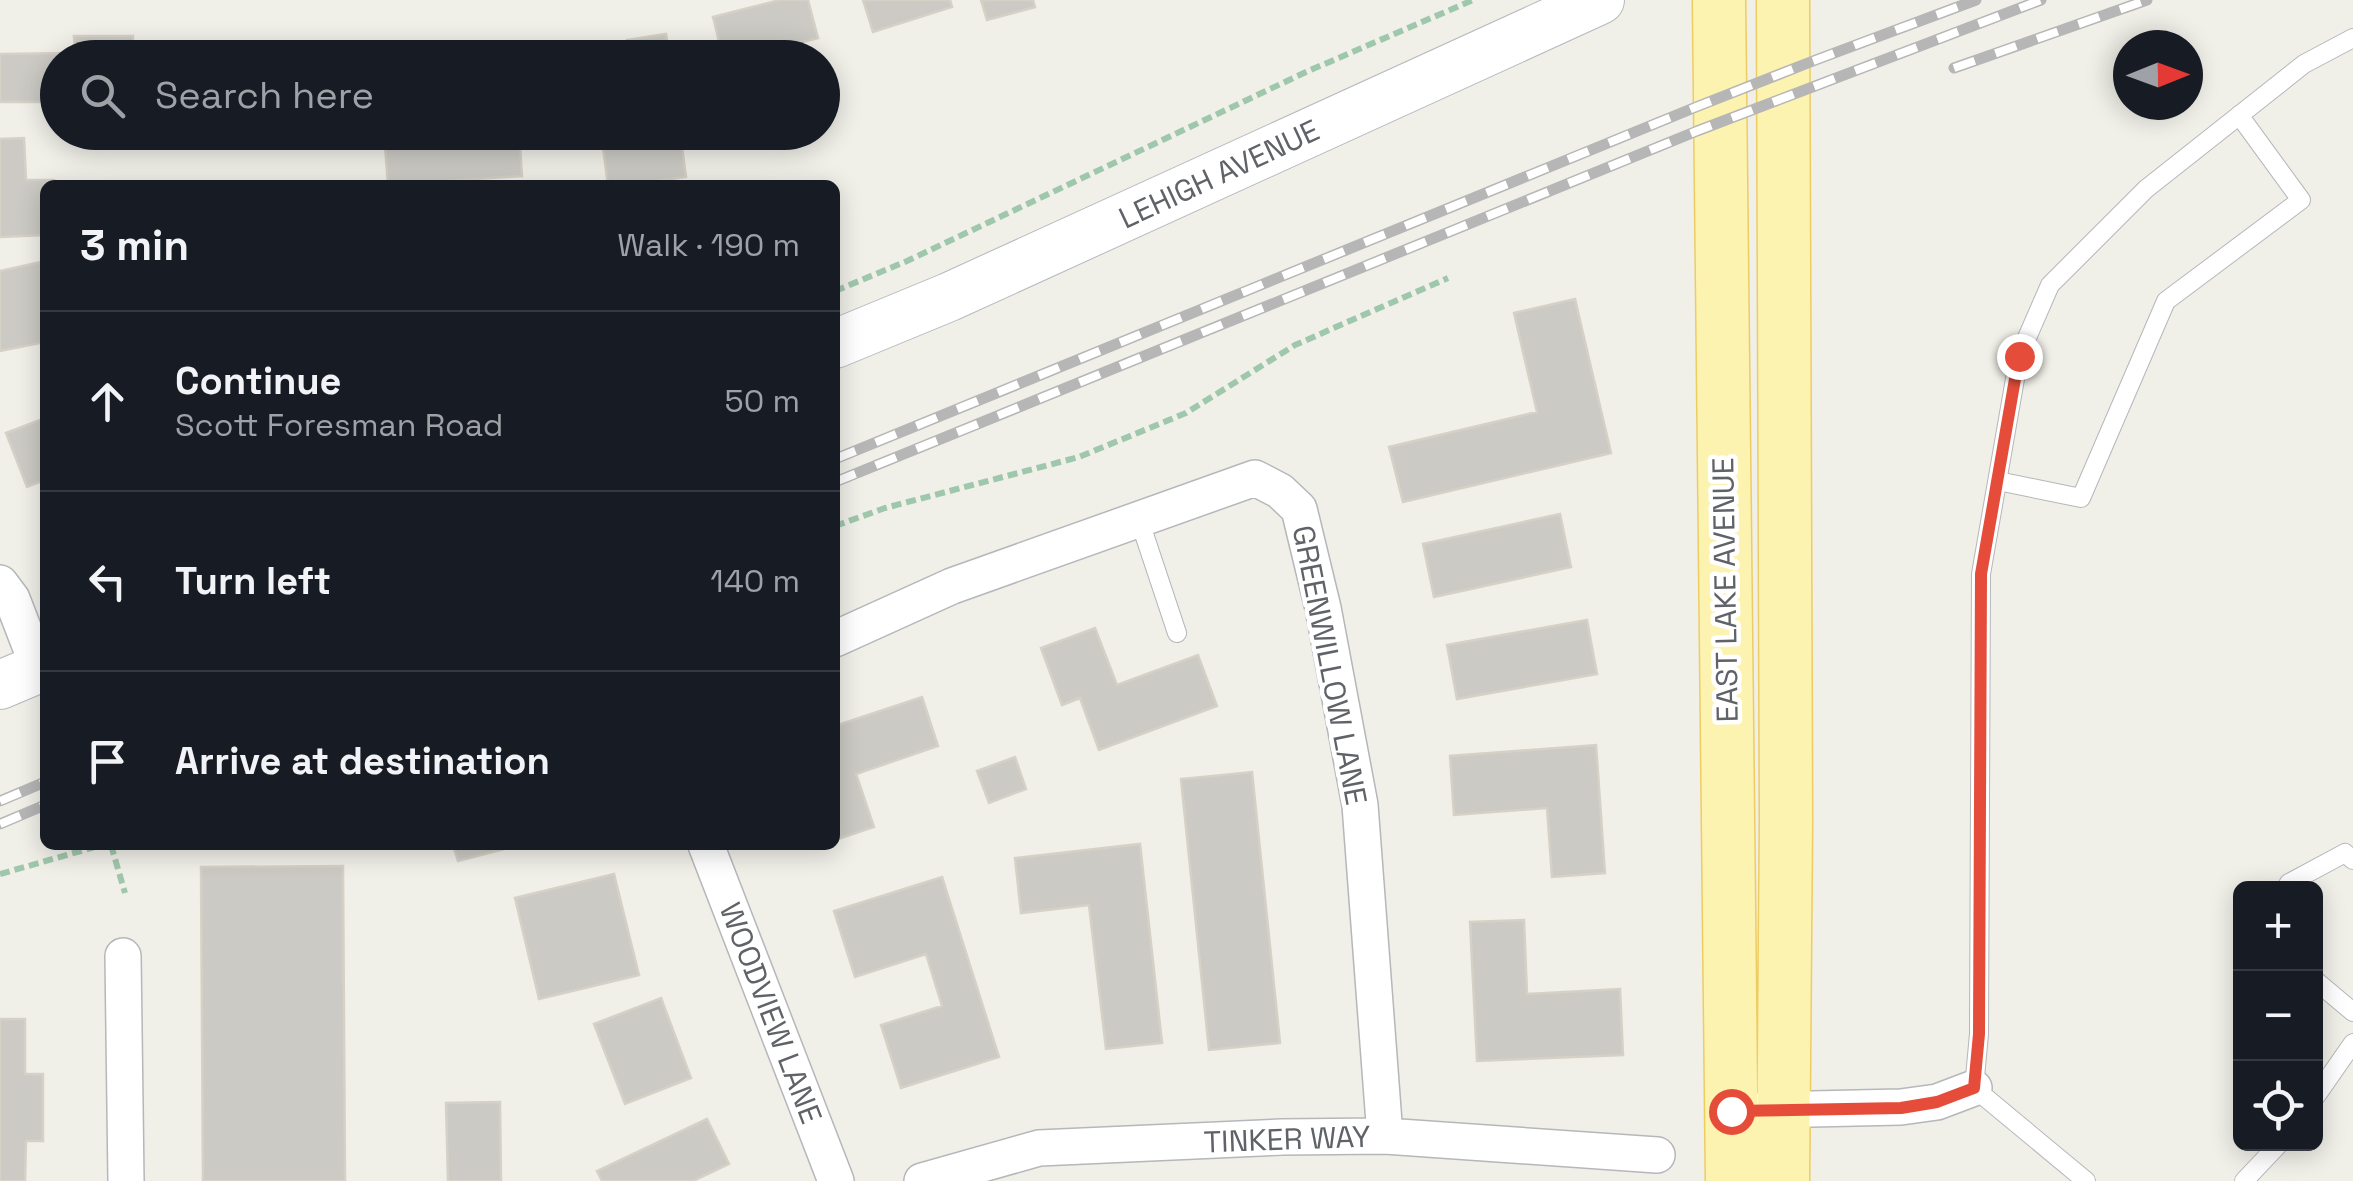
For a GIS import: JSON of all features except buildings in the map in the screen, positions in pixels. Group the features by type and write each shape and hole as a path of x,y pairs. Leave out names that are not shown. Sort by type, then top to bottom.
{"main road":[{"name":"EAST LAKE AVENUE","path":"1719,0 1732,1181"},
{"name":"EAST LAKE AVENUE","path":"1783,0 1784,1181"}],"street":[{"name":"LEHIGH AVENUE","path":"840,342 949,298 1600,0"},
{"name":"GREENWILLOW LANE","path":"840,637 952,586 1255,478 1280,491 1299,509 1323,608 1360,805 1385,1136"},
{"path":"0,583 12,599 28,673"},
{"name":"WOODVIEW LANE","path":"708,850 836,1181"},
{"path":"123,956 126,1181"},
{"path":"1731,1111 1901,1108 1937,1102 1974,1088"},
{"name":"TINKER WAY","path":"922,1181 1039,1148 1281,1138 1385,1136 1656,1155"}],"lane":[{"path":"2086,1181 1974,1088 1979,1034 1981,574 2019,356 2050,286 2146,190 2304,64 2353,38"},
{"path":"1998,480 2082,498 2166,301 2301,200 2239,115"},
{"path":"1139,519 1177,633"},
{"path":"2293,881 2345,853 2353,860"},
{"path":"2323,987 2353,1012"},
{"path":"2323,1086 2353,1043"},
{"path":"2244,1181 2272,1151"}],"path":[{"path":"840,289 925,253 1306,72 1473,0"},
{"path":"840,524 1079,456 1186,413 1295,345 1448,278"},
{"path":"0,874 84,850"},
{"path":"112,850 124,893"}],"railway":[{"path":"840,457 1696,107 1976,0"},
{"path":"840,480 1697,131 2041,0"},
{"path":"1954,68 2147,0"},
{"path":"0,801 40,784"},
{"path":"0,824 40,807"}],"route":[{"path":"1731,1111 1901,1108 1937,1102 1974,1088 1979,1034 1981,574 2019,356"}]}
